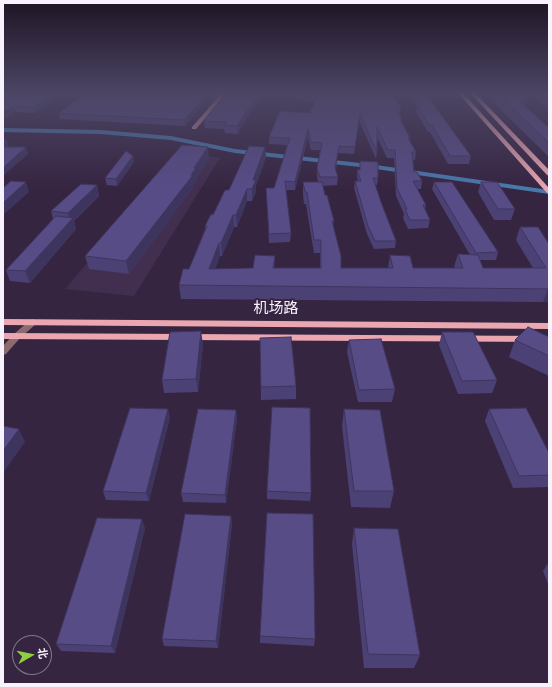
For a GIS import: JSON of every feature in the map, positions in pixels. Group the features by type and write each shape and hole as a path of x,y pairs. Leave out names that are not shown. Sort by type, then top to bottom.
{"main road":[{"path":"490,126 549,192"},
{"path":"503,126 549,174"},
{"name":"机场路","path":"3,322 549,326"},
{"name":"机场路","path":"3,336 549,339"}],"street":[{"path":"3,352 17,336 33,322"}],"shaded area":[{"path":"182,152 220,158 134,296 65,289"}],"building":[{"path":"274,126 358,126 355,147 339,146 335,168 338,177 320,177 317,168 322,143 311,142 308,129 295,182 285,181 291,233 269,234 266,188 274,188 290,138 269,137"},
{"path":"366,126 404,126 410,138 408,138 416,152 412,152 414,172 417,172 422,181 413,181 426,205 423,205 430,220 410,220 405,209 407,209 397,188 395,150 388,150 377,127 377,152"},
{"path":"433,126 449,126 471,156 450,156"},
{"path":"531,126 549,126 549,143"},
{"path":"182,145 208,147 194,168 196,168 191,175 193,175 126,261 85,256"},
{"path":"249,146 265,147 253,180 256,180 252,189 247,189 236,215 233,215 221,243 219,243 209,269 253,268 255,255 275,256 273,268 321,268 321,240 314,240 307,192 305,192 303,182 322,182 334,221 332,221 341,256 341,268 393,268 390,255 410,256 413,268 463,268 458,254 478,255 483,268 546,268 520,227 538,227 549,244 549,289 179,285 183,269 189,269 207,226 205,226 211,214 213,215 225,190 229,190"},
{"path":"3,147 26,147 3,168"},
{"path":"126,151 133,156 116,179 105,178"},
{"path":"360,161 378,162 378,178 373,178 396,241 375,241 368,226 355,181 361,181 357,170 360,170"},
{"path":"11,181 26,182 3,203 3,188"},
{"path":"434,182 452,182 498,252 476,253"},
{"path":"481,182 497,182 515,209 498,209"},
{"path":"81,184 97,185 68,213 51,211"},
{"path":"56,216 73,218 25,271 6,270"},
{"path":"528,327 549,337 549,356 515,340"},
{"path":"201,331 196,379 162,380 170,332"},
{"path":"442,332 473,332 497,380 462,381"},
{"path":"291,337 296,386 261,387 260,338"},
{"path":"381,339 395,389 359,390 349,340"},
{"path":"272,407 310,408 311,493 267,491"},
{"path":"130,408 168,409 146,493 103,491"},
{"path":"526,408 549,453 549,475 519,476 489,409"},
{"path":"198,409 236,410 225,495 181,493"},
{"path":"344,409 380,410 394,491 354,491"},
{"path":"3,426 19,429 3,451"},
{"path":"267,513 313,514 315,639 260,636"},
{"path":"185,514 231,516 216,641 162,639"},
{"path":"97,518 142,519 111,646 56,644"},
{"path":"354,528 398,529 420,655 368,654"}],"waterway":[{"path":"3,130 101,132 171,138 235,151 369,166 549,192"}]}
